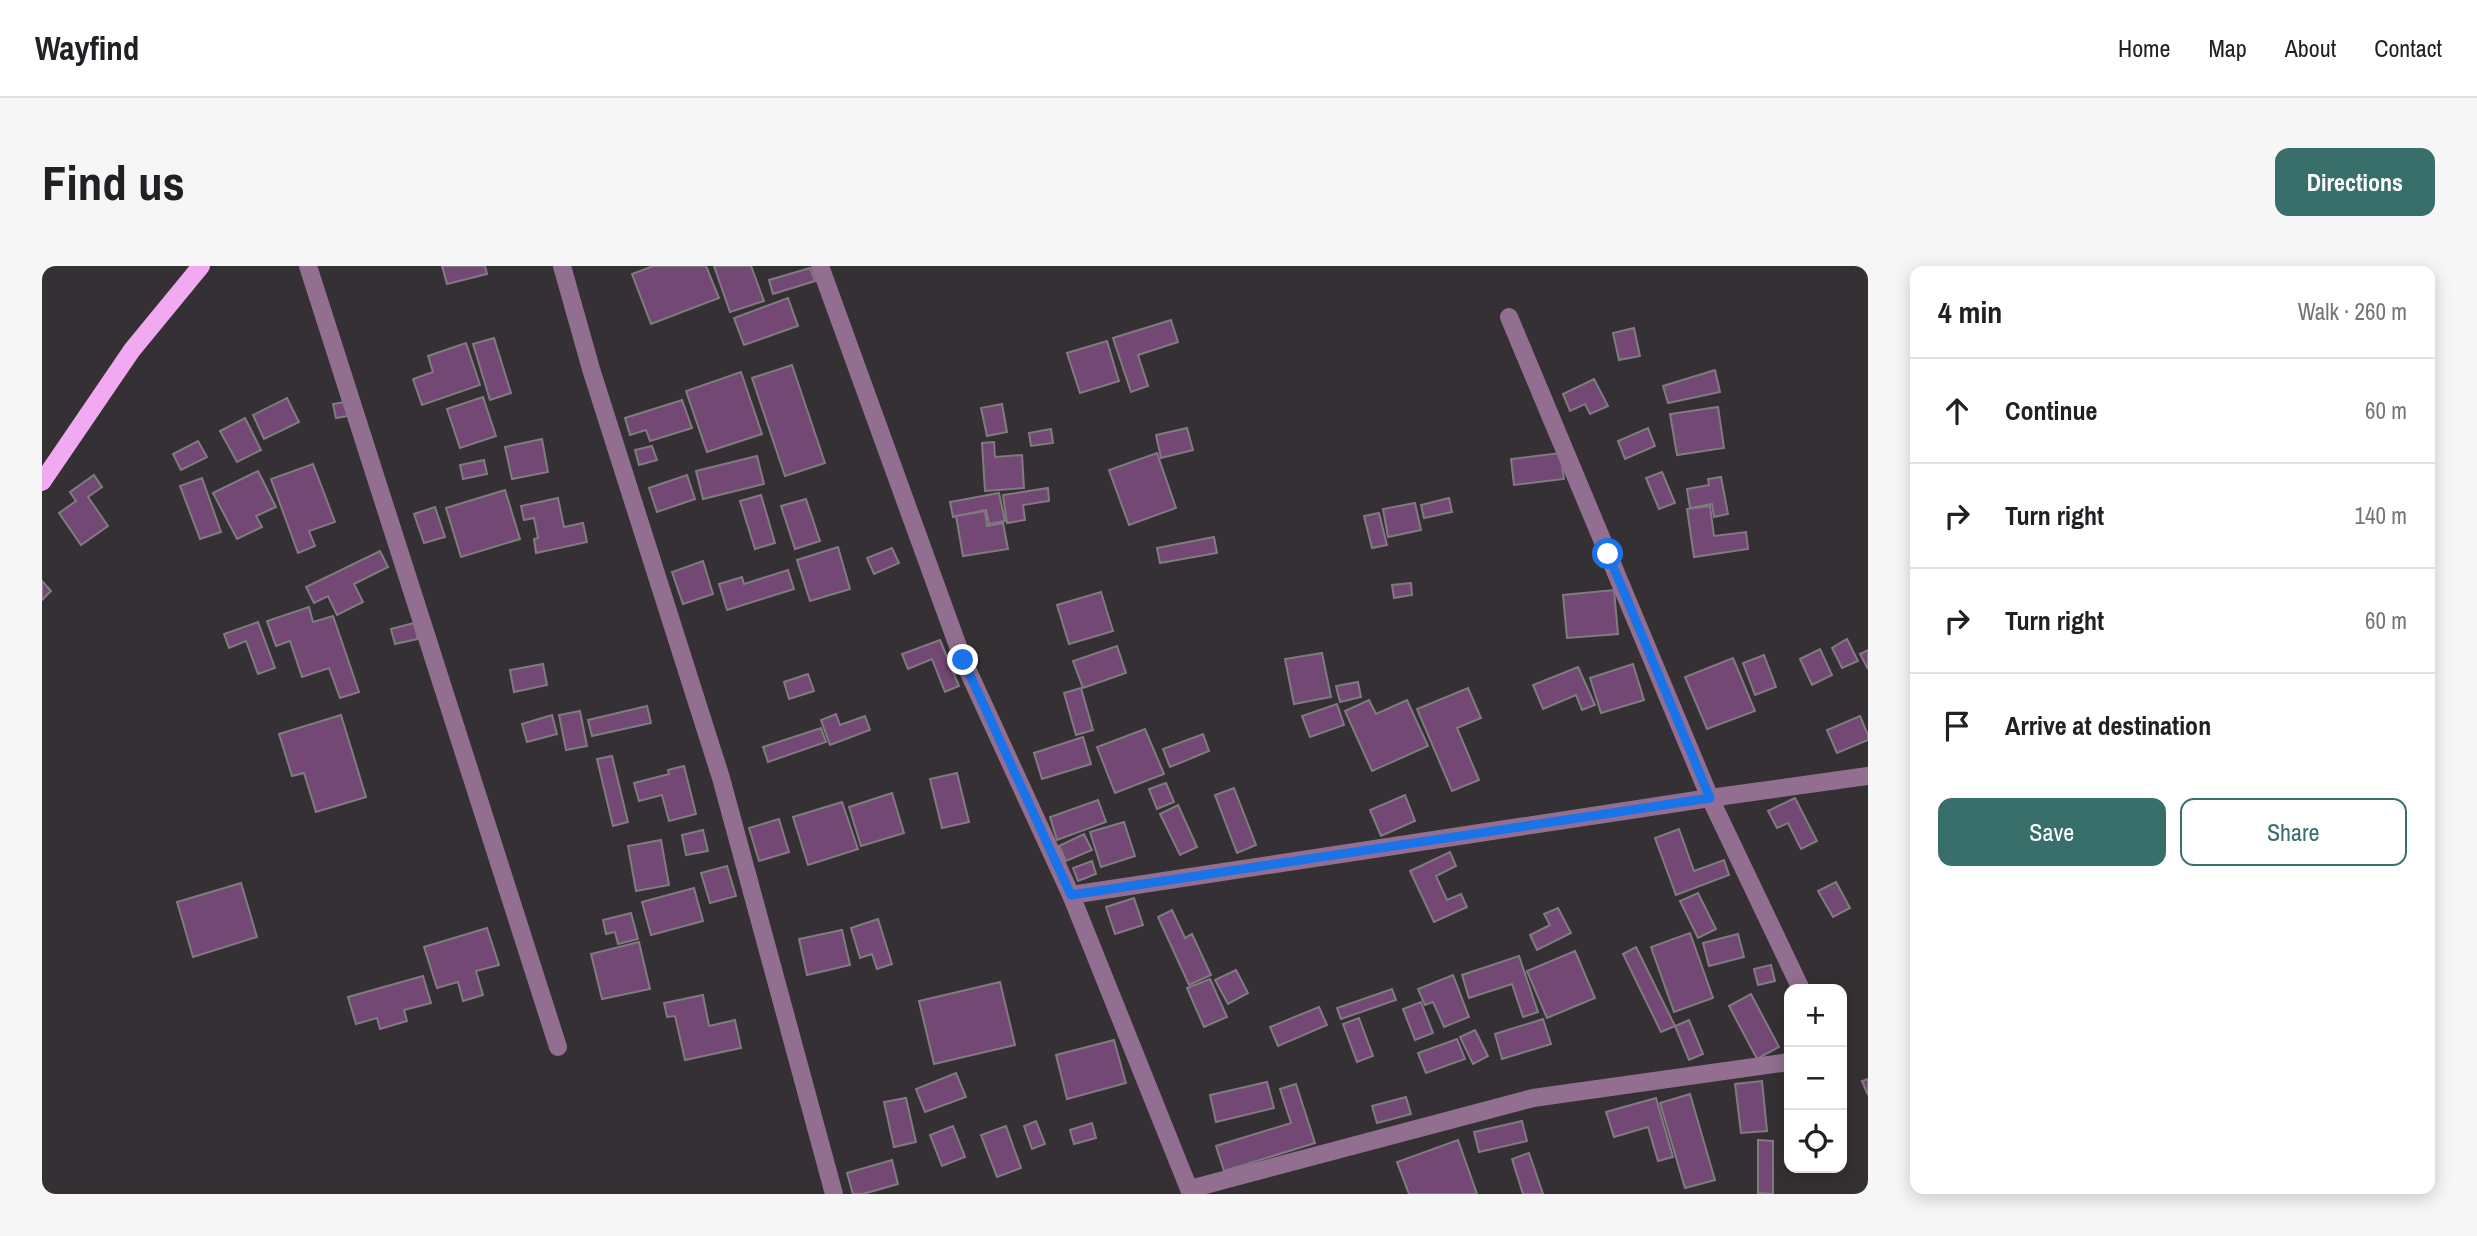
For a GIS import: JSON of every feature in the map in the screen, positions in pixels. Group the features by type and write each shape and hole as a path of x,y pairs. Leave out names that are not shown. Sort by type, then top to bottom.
{"main road":[{"path":"42,482 132,350 201,266"}],"street":[{"path":"308,266 558,1047"},
{"path":"562,266 591,369 721,778 834,1194"},
{"path":"820,266 963,660 1071,895 1191,1192 1533,1098 1784,1063"},
{"path":"1509,317 1710,798 1799,984"},
{"path":"1071,895 1868,776"}],"building":[{"path":"442,266 485,266 487,274 447,284"},
{"path":"653,266 706,266 719,298 651,324 632,274"},
{"path":"714,266 751,266 764,301 730,312"},
{"path":"810,268 815,281 773,294 769,280"},
{"path":"788,298 798,326 744,345 734,318"},
{"path":"1171,320 1178,342 1138,355 1148,386 1131,392 1113,338"},
{"path":"1634,328 1640,356 1619,360 1613,333"},
{"path":"494,338 511,393 490,400 473,344"},
{"path":"1107,341 1119,381 1080,393 1067,353"},
{"path":"466,343 480,385 422,405 413,379 433,372 428,356"},
{"path":"792,365 825,463 785,476 752,378"},
{"path":"1715,370 1720,392 1668,403 1663,386"},
{"path":"741,372 762,434 707,452 686,391"},
{"path":"1594,379 1608,406 1590,414 1585,404 1570,411 1563,394"},
{"path":"483,397 496,436 460,448 447,409"},
{"path":"287,398 299,422 264,439 253,415"},
{"path":"682,400 692,428 650,441 646,430 630,435 625,418"},
{"path":"345,402 348,416 336,418 333,404"},
{"path":"1002,404 1007,432 987,436 981,408"},
{"path":"1718,407 1724,448 1677,455 1670,414"},
{"path":"245,418 261,450 237,462 220,431"},
{"path":"1187,428 1193,450 1161,458 1156,435"},
{"path":"1648,428 1655,446 1625,459 1618,441"},
{"path":"1051,429 1053,443 1031,446 1029,433"},
{"path":"542,439 548,472 512,479 505,447"},
{"path":"198,441 207,457 181,470 173,454"},
{"path":"994,442 995,457 1022,455 1024,488 985,491 982,443"},
{"path":"652,446 657,460 639,465 635,450"},
{"path":"1157,453 1176,508 1129,525 1109,470"},
{"path":"1560,453 1564,479 1514,485 1511,459"},
{"path":"757,456 764,484 703,499 696,471"},
{"path":"484,460 487,474 463,479 460,465"},
{"path":"313,464 335,522 309,531 315,546 298,553 271,479"},
{"path":"258,471 276,507 256,516 262,527 237,539 213,493"},
{"path":"1662,472 1675,503 1659,509 1646,478"},
{"path":"94,475 102,487 88,497 108,526 81,545 59,513 76,501 70,492"},
{"path":"687,475 695,499 657,512 649,488"},
{"path":"1721,477 1728,514 1714,517 1712,504 1690,508 1687,489 1709,485 1708,479"},
{"path":"202,478 221,532 200,539 180,486"},
{"path":"1048,488 1049,501 1023,505 1025,520 1007,523 1003,495"},
{"path":"505,490 520,539 461,557 446,508"},
{"path":"999,493 1005,521 989,524 986,510 953,517 950,502"},
{"path":"761,495 775,543 755,549 740,501"},
{"path":"558,498 564,527 583,523 587,542 536,553 534,539 538,538 534,518 524,520 521,506"},
{"path":"1449,498 1452,512 1424,518 1421,505"},
{"path":"806,499 820,541 795,549 781,506"},
{"path":"1415,503 1421,530 1388,537 1383,509"},
{"path":"1710,506 1714,536 1746,532 1748,549 1694,557 1687,509"},
{"path":"435,507 445,537 424,543 414,514"},
{"path":"985,511 987,526 1003,523 1008,549 963,556 956,516"},
{"path":"1379,513 1387,545 1372,548 1364,516"},
{"path":"1214,537 1217,553 1160,563 1157,548"},
{"path":"838,547 850,589 810,601 797,560"},
{"path":"892,548 899,563 874,574 867,558"},
{"path":"380,551 388,567 354,584 363,602 337,615 328,596 314,603 306,587"},
{"path":"703,561 713,594 683,604 672,572"},
{"path":"788,570 794,589 727,610 719,584 742,577 744,584"},
{"path":"42,581 51,591 42,600"},
{"path":"1411,583 1412,595 1394,598 1392,585"},
{"path":"1614,590 1618,634 1567,638 1563,595"},
{"path":"1101,592 1113,631 1069,644 1057,605"},
{"path":"309,607 313,622 333,616 359,692 340,698 329,668 302,677 290,641 276,646 267,621"},
{"path":"258,622 275,668 258,674 246,641 229,648 224,634"},
{"path":"414,623 418,639 395,644 391,629"},
{"path":"1847,639 1858,661 1842,668 1832,648"},
{"path":"940,640 959,686 945,692 932,659 908,669 902,654"},
{"path":"1117,646 1126,673 1083,688 1073,661"},
{"path":"1820,649 1832,675 1812,685 1800,659"},
{"path":"1868,650 1868,669 1860,654"},
{"path":"1322,653 1331,697 1294,704 1285,659"},
{"path":"1764,655 1776,687 1755,695 1743,663"},
{"path":"1733,658 1755,711 1707,729 1685,677"},
{"path":"543,664 547,685 514,692 510,670"},
{"path":"1633,664 1644,700 1601,713 1590,678"},
{"path":"1578,667 1595,705 1582,710 1576,695 1543,709 1533,685"},
{"path":"808,674 814,691 789,699 784,682"},
{"path":"1358,682 1361,697 1340,702 1336,686"},
{"path":"1081,688 1093,730 1076,735 1064,693"},
{"path":"1468,688 1481,718 1457,728 1479,780 1452,791 1417,709"},
{"path":"1369,700 1376,714 1407,700 1428,746 1372,771 1345,711"},
{"path":"1337,704 1344,725 1310,737 1302,716"},
{"path":"647,706 651,723 592,736 588,720"},
{"path":"580,711 587,746 566,750 559,715"},
{"path":"836,714 840,725 865,716 870,730 830,745 821,720"},
{"path":"341,715 366,797 316,812 304,773 292,776 279,734"},
{"path":"552,715 557,734 527,742 522,724"},
{"path":"1860,716 1868,740 1837,753 1827,730"},
{"path":"821,728 826,742 768,762 763,747"},
{"path":"1145,729 1164,774 1115,793 1097,747"},
{"path":"1203,734 1209,751 1170,767 1163,749"},
{"path":"1083,737 1091,764 1042,779 1034,753"},
{"path":"612,756 628,822 613,826 597,759"},
{"path":"684,766 696,814 669,821 662,795 639,801 634,783 669,774 668,770"},
{"path":"957,773 969,822 942,828 930,779"},
{"path":"1166,783 1174,802 1157,809 1149,789"},
{"path":"1234,788 1256,845 1237,853 1215,795"},
{"path":"892,793 904,833 861,846 849,807"},
{"path":"1405,795 1415,821 1381,836 1370,810"},
{"path":"1795,798 1817,841 1801,849 1788,823 1777,828 1768,811"},
{"path":"1098,800 1106,822 1057,840 1050,817"},
{"path":"842,802 858,849 808,865 793,817"},
{"path":"1178,805 1197,847 1180,855 1160,814"},
{"path":"779,819 789,852 759,861 749,828"},
{"path":"1124,822 1135,856 1101,867 1090,832"},
{"path":"1679,829 1694,871 1724,860 1729,875 1676,895 1655,838"},
{"path":"703,830 708,851 686,855 682,835"},
{"path":"1084,834 1092,850 1066,861 1059,846"},
{"path":"661,840 669,885 636,891 628,846"},
{"path":"1450,852 1456,866 1436,876 1447,900 1461,894 1467,907 1434,922 1410,871"},
{"path":"1092,861 1096,874 1078,881 1073,868"},
{"path":"727,866 736,896 710,903 701,873"},
{"path":"1836,882 1850,908 1833,917 1818,891"},
{"path":"241,883 257,937 193,957 177,902"},
{"path":"694,888 703,921 651,935 642,902"},
{"path":"1698,893 1716,929 1698,938 1680,901"},
{"path":"1134,898 1143,925 1115,934 1106,907"},
{"path":"1558,908 1571,933 1537,950 1530,935 1550,925 1544,914"},
{"path":"1172,910 1185,938 1192,934 1211,975 1189,985 1158,917"},
{"path":"631,913 638,939 618,944 615,932 606,934 603,920"},
{"path":"878,919 892,964 877,969 872,954 860,958 851,928"},
{"path":"487,928 499,965 476,971 483,995 463,1001 458,982 437,988 424,947"},
{"path":"842,930 850,965 807,975 799,939"},
{"path":"1690,933 1713,998 1674,1012 1651,947"},
{"path":"1738,934 1744,957 1709,966 1703,943"},
{"path":"639,942 650,989 602,999 591,954"},
{"path":"1636,947 1675,1026 1661,1032 1623,954"},
{"path":"1575,951 1595,998 1547,1018 1527,971"},
{"path":"1519,956 1538,1012 1523,1017 1512,984 1469,998 1462,975"},
{"path":"1771,965 1775,981 1758,985 1754,969"},
{"path":"1236,970 1248,993 1228,1004 1215,980"},
{"path":"1453,975 1469,1017 1444,1027 1433,1002 1425,1005 1418,989"},
{"path":"423,976 431,1003 404,1010 407,1021 380,1029 377,1018 356,1024 348,997"},
{"path":"1210,979 1227,1017 1204,1027 1187,988"},
{"path":"1000,982 1015,1045 934,1064 919,1001"},
{"path":"1392,989 1396,1000 1341,1019 1337,1008"},
{"path":"1751,994 1779,1047 1757,1059 1729,1006"},
{"path":"703,995 709,1026 735,1020 741,1048 685,1060 675,1016 667,1017 664,1003"},
{"path":"1421,1002 1433,1033 1415,1040 1403,1009"},
{"path":"1319,1007 1327,1025 1278,1046 1270,1027"},
{"path":"1359,1018 1373,1056 1357,1062 1343,1024"},
{"path":"1543,1019 1551,1044 1502,1059 1495,1034"},
{"path":"1689,1020 1703,1054 1689,1060 1675,1026"},
{"path":"1475,1030 1488,1056 1473,1064 1460,1037"},
{"path":"1457,1039 1465,1059 1426,1073 1418,1053"},
{"path":"1114,1040 1126,1083 1067,1099 1056,1055"},
{"path":"956,1073 966,1097 925,1112 916,1089"},
{"path":"1868,1079 1868,1095 1862,1081"},
{"path":"1762,1081 1767,1131 1741,1133 1735,1084"},
{"path":"1267,1082 1274,1108 1216,1122 1210,1095"},
{"path":"1296,1084 1315,1143 1224,1171 1216,1146 1291,1123 1280,1089"},
{"path":"1690,1094 1715,1180 1685,1188 1660,1103"},
{"path":"1406,1097 1411,1114 1377,1123 1372,1106"},
{"path":"906,1098 916,1142 894,1147 884,1102"},
{"path":"1656,1098 1673,1157 1658,1161 1648,1127 1614,1137 1606,1112"},
{"path":"1036,1121 1045,1144 1032,1149 1024,1126"},
{"path":"1522,1121 1527,1141 1479,1152 1474,1132"},
{"path":"1092,1123 1096,1138 1074,1144 1070,1130"},
{"path":"953,1126 965,1157 942,1166 930,1135"},
{"path":"1006,1126 1021,1168 997,1177 981,1135"},
{"path":"1458,1140 1477,1194 1409,1194 1397,1162"},
{"path":"1758,1140 1773,1141 1773,1194 1758,1193"},
{"path":"1529,1153 1543,1194 1523,1194 1512,1159"},
{"path":"892,1160 898,1184 863,1194 853,1194 847,1173"}],"route":[{"path":"963,660 1071,895 1710,798 1608,554"}]}
